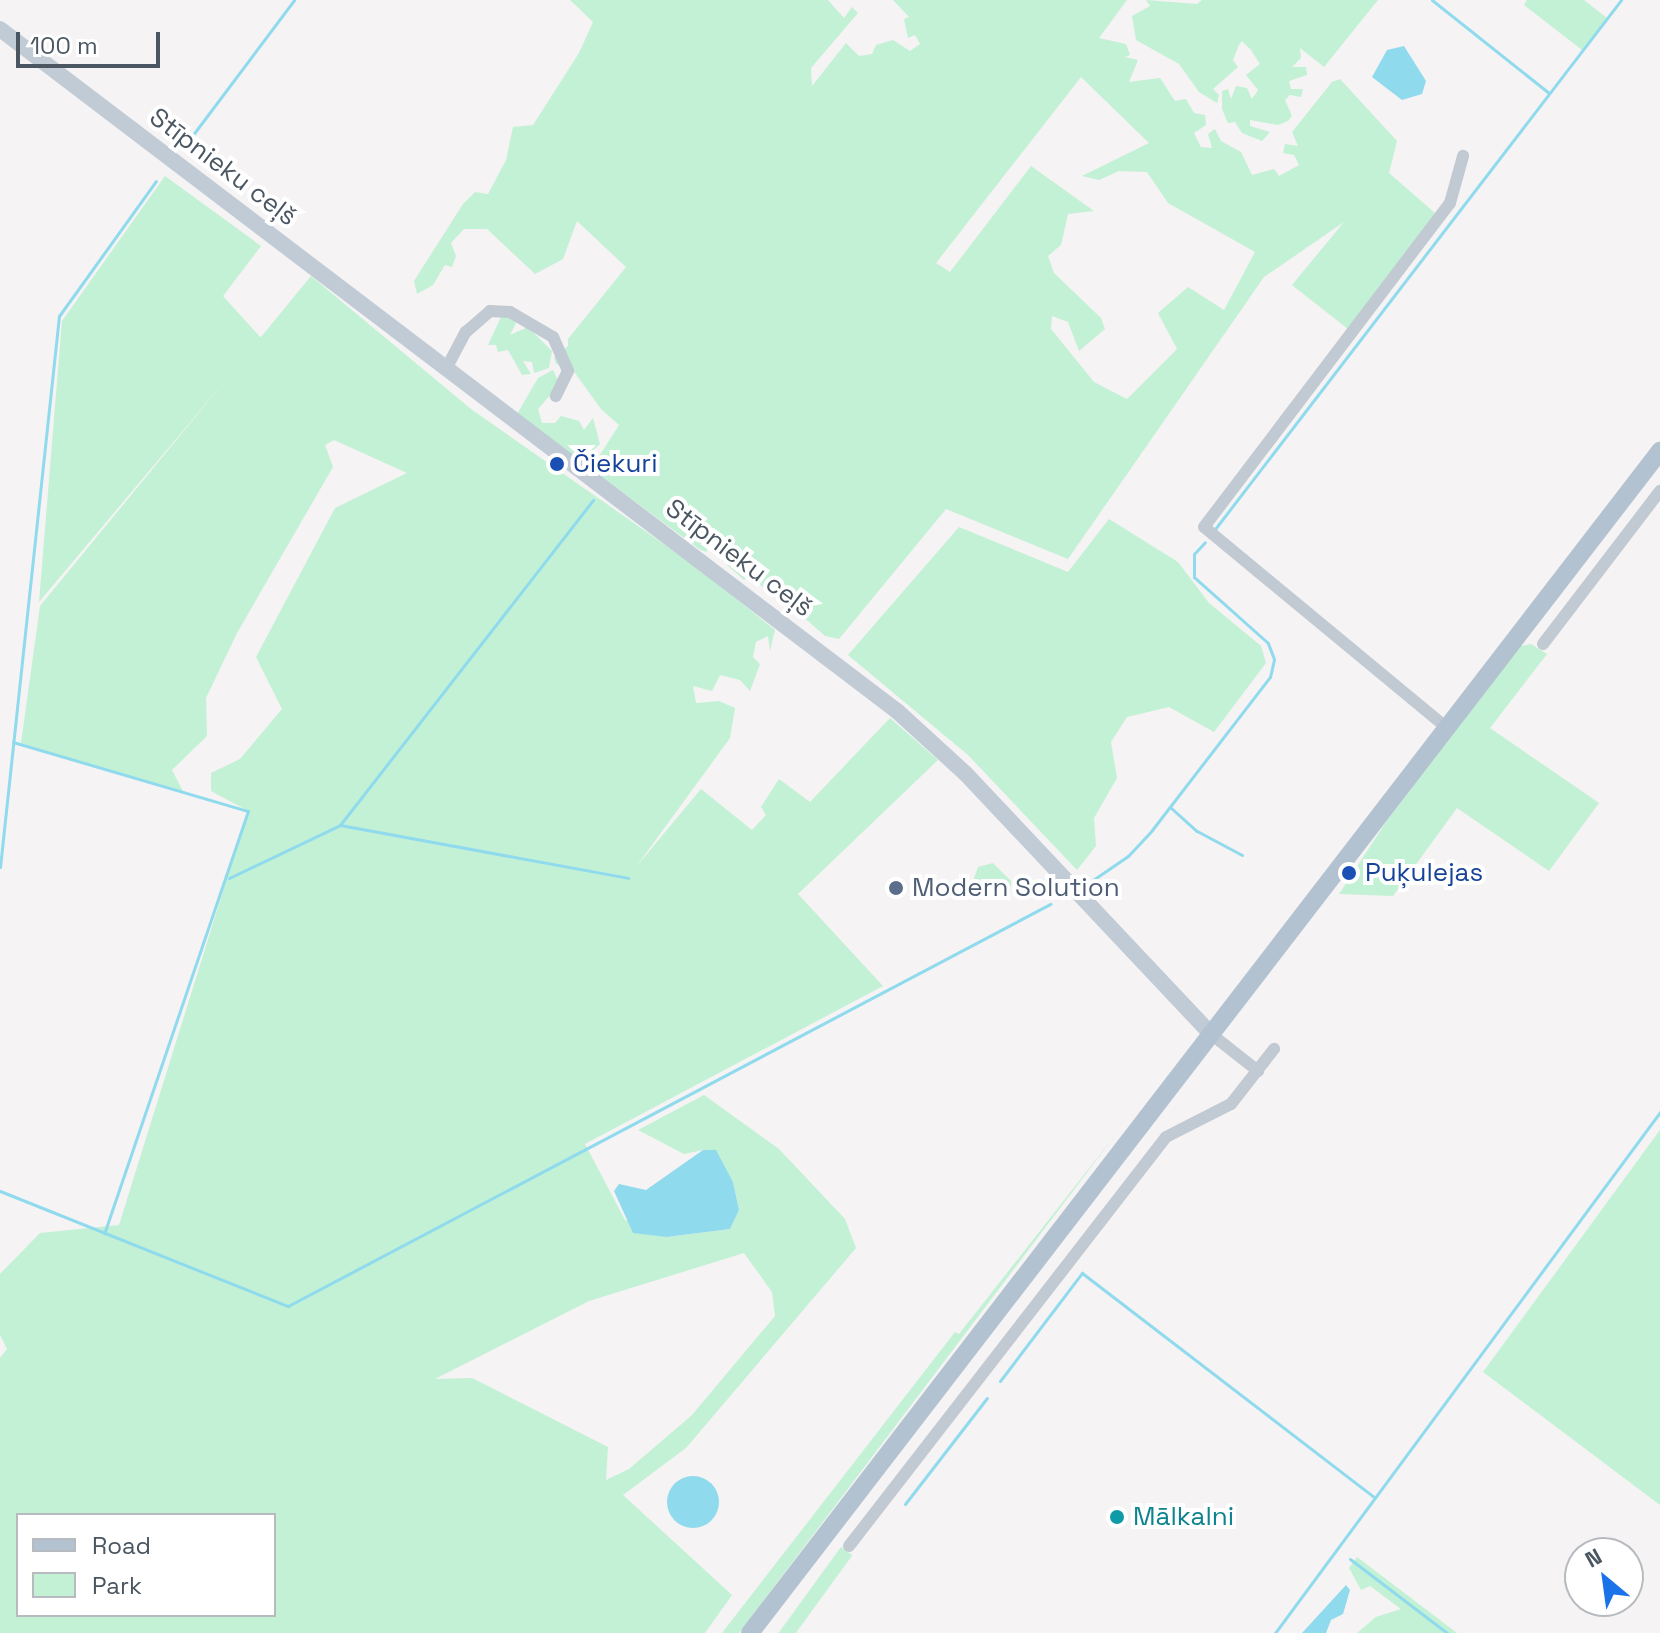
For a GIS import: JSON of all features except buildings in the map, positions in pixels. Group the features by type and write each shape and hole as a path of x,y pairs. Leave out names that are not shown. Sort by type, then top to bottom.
{"main road":[{"name":"Stīpnieku ceļš","path":"0,29 837,661 923,733 1211,1034"},
{"path":"750,1633 1660,451"}],"street":[{"path":"1447,728 1204,527 1450,203 1463,156"},
{"path":"447,367 478,321 490,311 510,312 553,337 568,371 556,396"},
{"path":"1543,644 1660,491"},
{"path":"1211,1034 1258,1071"},
{"path":"849,1546 1166,1137 1231,1104 1274,1049"}],"green space":[{"path":"570,0 828,0 844,18 852,7 858,13 811,68 812,86 846,43 859,56 872,54 876,45 893,40 910,51 920,44 915,35 908,38 904,19 909,17 893,0 1127,0 1099,38 1126,44 1130,55 1125,57 1138,60 1129,82 1160,78 1175,101 1186,99 1194,113 1205,115 1206,125 1194,133 1201,147 1212,148 1208,134 1215,129 1221,141 1241,152 1252,175 1274,169 1279,176 1299,165 1294,155 1283,153 1285,144 1298,146 1292,132 1332,82 1340,79 1397,141 1389,173 1435,213 1348,329 1292,285 1344,222 1264,277 1068,559 946,509 839,639 825,636 799,613 787,591 767,591 750,575 744,580 727,565 723,548 712,544 706,552 699,549 517,414 538,378 553,370 560,384 538,409 542,423 555,423 561,416 579,421 584,430 593,418 600,444 590,453 598,458 619,425 601,409 570,366 556,364 554,357 568,346 568,339 626,267 577,221 563,259 535,274 487,229 464,229 451,243 456,256 452,267 445,265 433,285 417,294 414,281 463,204 475,192 488,194 506,160 513,127 533,125 579,53 593,22","holes":["1081,77 1149,143 1082,176 1099,180 1119,171 1147,172 1168,203 1255,252 1224,310 1188,287 1158,313 1177,349 1127,399 1094,382 1051,329 1052,316 1068,322 1079,351 1105,329 1101,318 1054,273 1048,256 1061,245 1068,214 1094,211 1031,166 950,272 936,263"]},
{"path":"1146,0 1197,4 1202,0 1378,0 1324,67 1300,48 1301,58 1292,67 1306,67 1307,75 1289,81 1291,89 1303,89 1301,97 1290,95 1285,100 1292,116 1288,121 1278,125 1250,120 1250,126 1270,132 1262,141 1242,133 1235,122 1228,123 1222,109 1222,91 1228,89 1231,99 1236,86 1247,88 1252,99 1258,90 1246,75 1260,64 1251,50 1242,41 1239,45 1233,60 1238,67 1213,89 1219,95 1217,103 1199,92 1179,64 1136,40 1132,16 1150,6"},
{"path":"1527,0 1584,0 1607,18 1582,50 1524,5"},
{"path":"165,176 261,246 223,296 261,338 39,602 62,321"},
{"path":"311,276 471,409 698,568 775,630 770,651 768,636 756,642 753,657 760,664 750,691 740,680 720,675 712,691 693,686 696,703 719,701 735,708 730,738 636,867 701,789 752,830 766,815 761,807 779,779 810,802 890,718 938,760 798,894 883,986 585,1144 625,1220 667,1237 730,1229 739,1210 733,1182 703,1150 684,1154 638,1130 704,1095 779,1149 845,1219 856,1248 686,1448 623,1495 732,1595 705,1633 0,1633 0,1358 7,1349 0,1335 0,1274 40,1233 119,1225 248,811 211,791 211,773 240,759 282,709 256,657 335,508 407,473 334,440 325,445 333,467 237,633 206,698 207,736 172,770 184,793 21,743 40,606","holes":["744,1253 772,1292 775,1316 692,1415 629,1469 606,1480 608,1447 472,1378 435,1379 589,1301"]},
{"path":"502,315 514,316 516,323 510,335 528,327 552,351 549,368 534,373 532,362 523,361 531,374 522,375 508,350 498,352 496,345 488,345"},
{"path":"1109,519 1178,562 1209,603 1261,646 1266,663 1214,732 1169,707 1127,717 1111,742 1117,778 1094,818 1096,846 1077,870 968,755 848,655 959,527 1068,572"},
{"path":"1531,644 1547,654 1490,728 1599,803 1549,871 1457,808 1393,896 1339,894 1386,822 1520,646"},
{"path":"993,863 1011,881 1011,893 1002,898 969,892 978,867"},
{"path":"1660,1130 1660,1505 1483,1372"},
{"path":"1116,1134 739,1633 722,1633 955,1332 959,1334"},
{"path":"841,1547 852,1555 796,1633 779,1633"},
{"path":"1357,1557 1457,1633 1357,1633 1376,1617 1401,1609 1370,1586 1361,1590 1349,1568"}],"water":[{"path":"1404,46 1426,81 1422,94 1402,100 1372,77 1387,50"},
{"path":"703,1150 716,1150 733,1182 739,1210 730,1229 667,1237 633,1233 614,1191 619,1184 646,1190"},
{"path":"693,1476 711,1484 719,1502 711,1520 693,1528 675,1520 667,1502 675,1484"},
{"path":"1346,1585 1350,1590 1343,1614 1331,1620 1326,1633 1302,1633"}],"waterway":[{"path":"183,148 294,0"},
{"path":"1432,0 1549,93"},
{"path":"1215,529 1621,0"},
{"path":"0,867 59,316 156,181"},
{"path":"229,878 340,825 593,500"},
{"path":"1090,882 1128,856 1152,830 1270,677 1274,659 1268,643 1194,577 1194,554 1205,542"},
{"path":"13,742 248,811 104,1233"},
{"path":"1170,807 1197,831 1242,855"},
{"path":"340,825 628,878"},
{"path":"0,1191 288,1306 1050,904"},
{"path":"1275,1633 1660,1112"},
{"path":"1000,1381 1082,1273 1375,1498"},
{"path":"905,1504 987,1398"},
{"path":"1350,1559 1447,1633"}],"place":[{"name":"Čiekuri","path":"557,464"},
{"name":"Puķulejas","path":"1349,873"},
{"name":"Modern Solution","path":"896,888"},
{"name":"Mālkalni","path":"1117,1517"}]}
